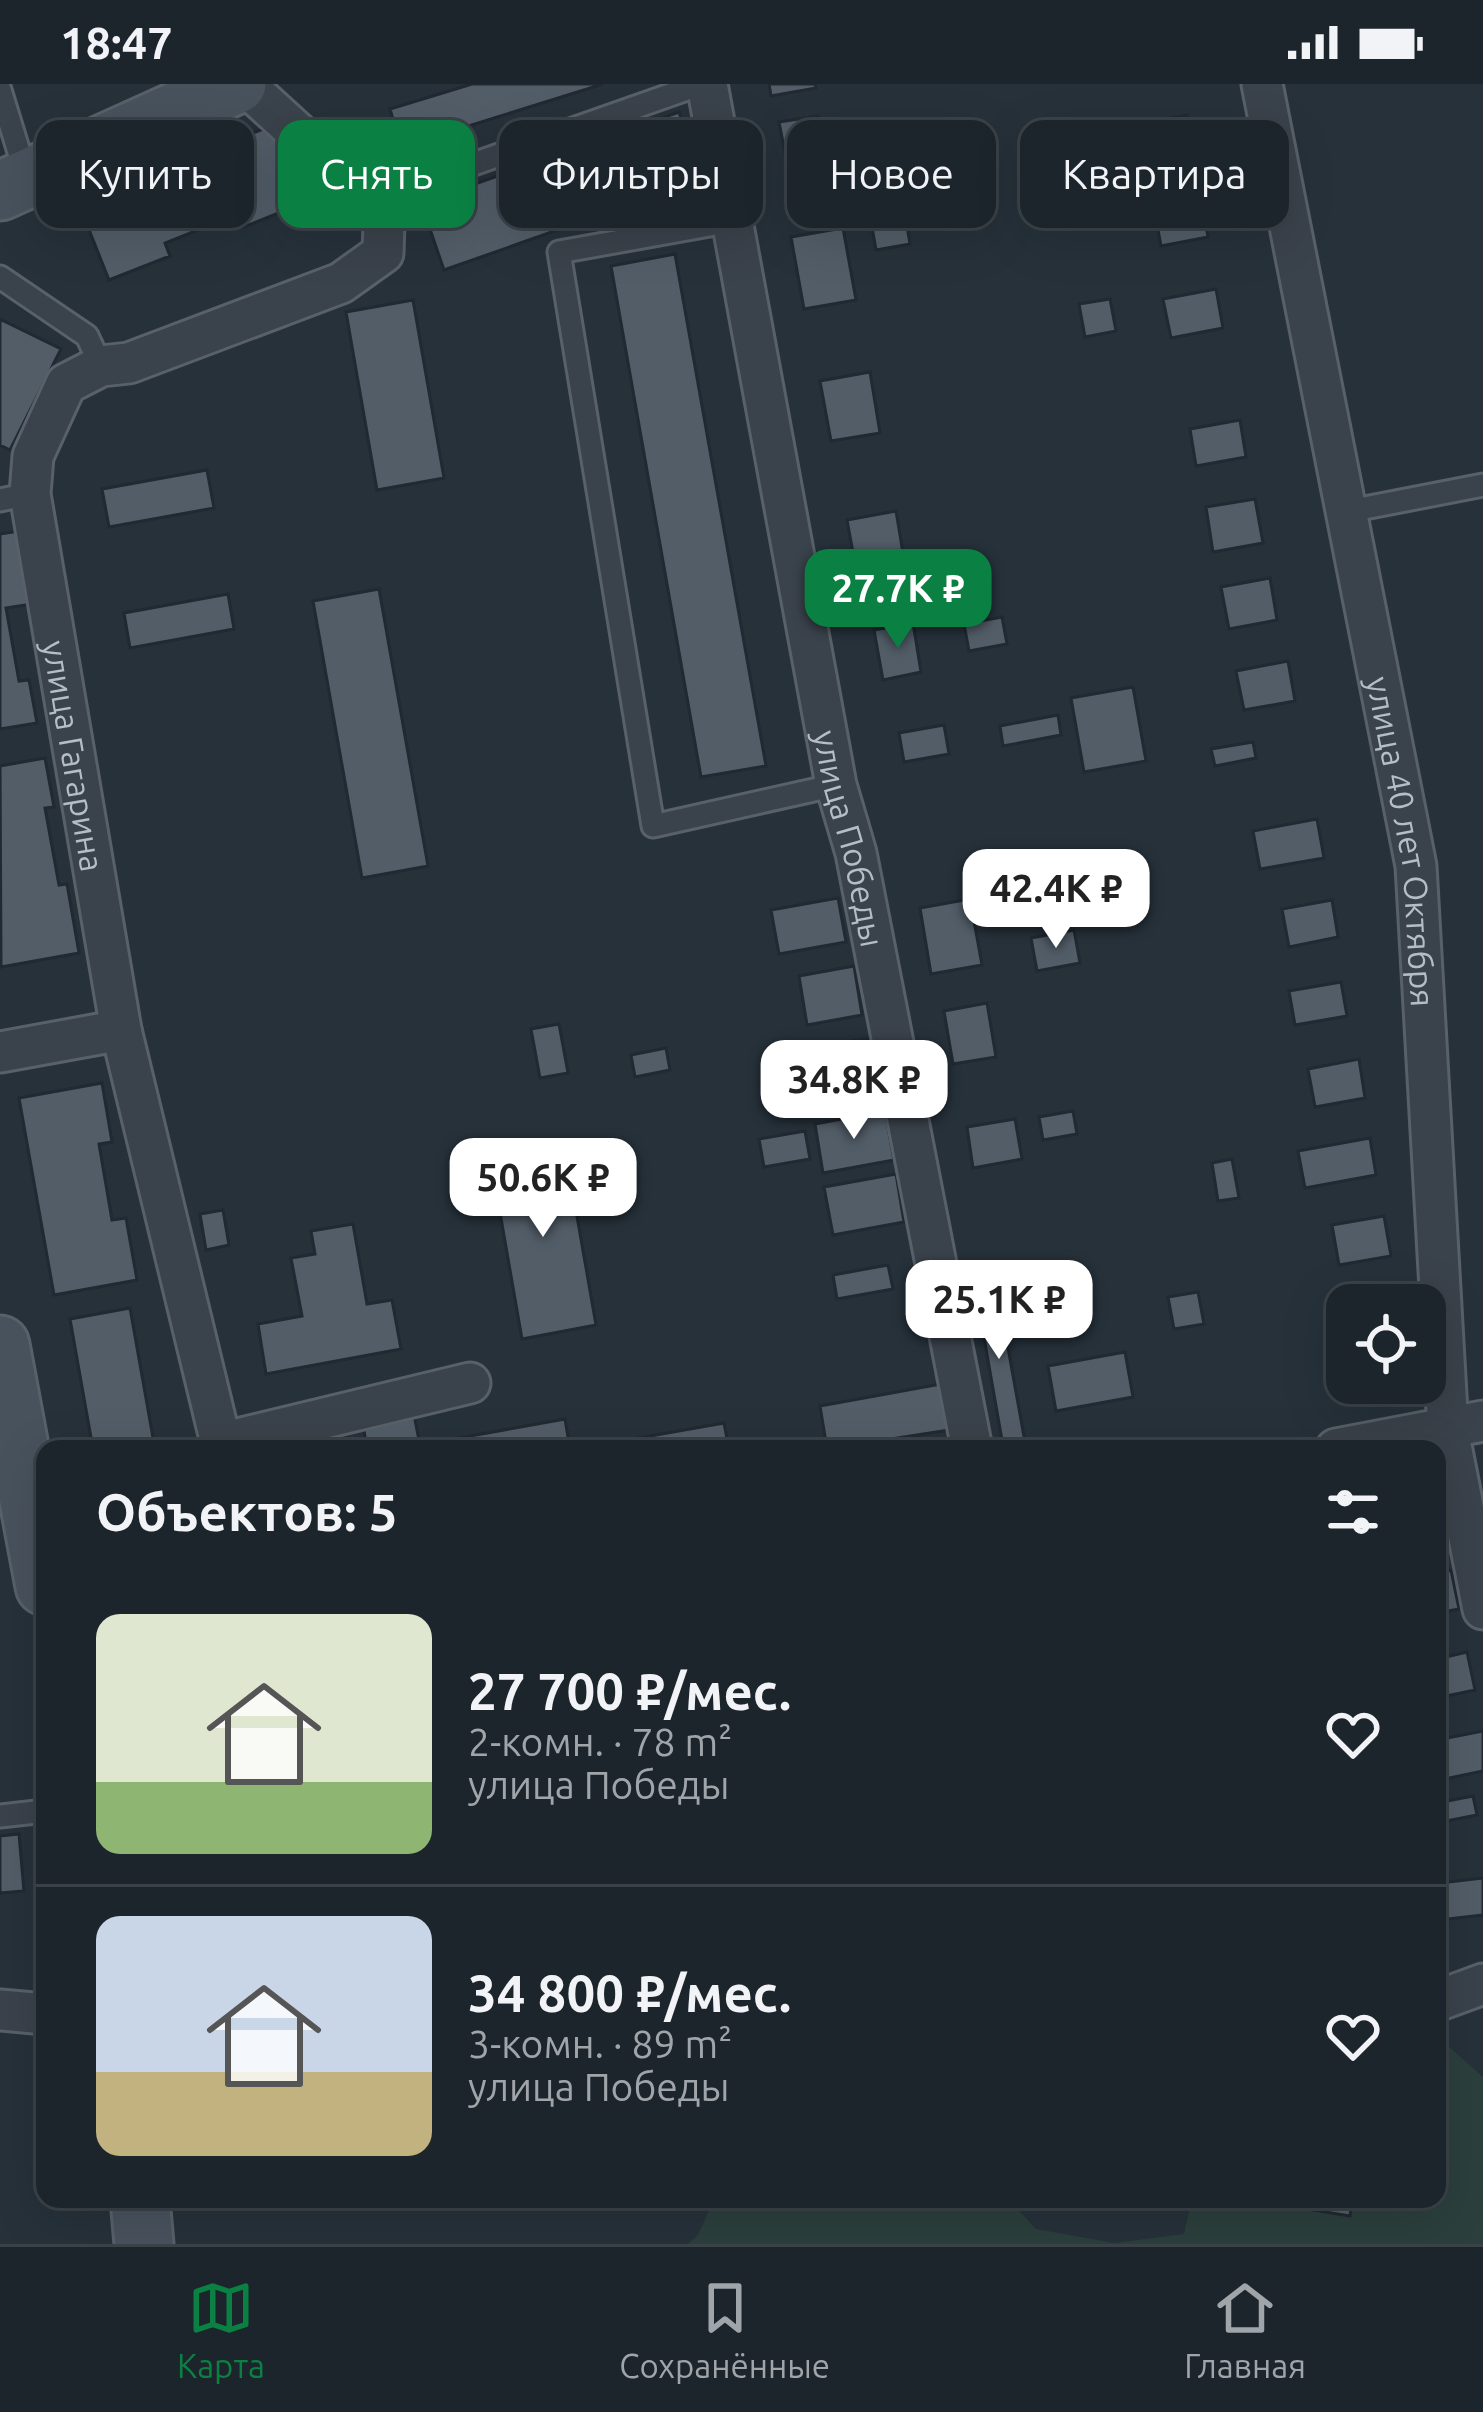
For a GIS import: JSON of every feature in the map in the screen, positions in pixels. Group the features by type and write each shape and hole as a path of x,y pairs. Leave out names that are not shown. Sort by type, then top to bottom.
{"main road":[{"path":"13,184 240,84"},
{"path":"0,1345 36,1538"},
{"path":"141,2208 144,2244"}],"street":[{"path":"240,84 281,120"},
{"name":"улица Победы","path":"704,84 711,120"},
{"name":"улица 40 лет Октября","path":"1262,84 1416,866 1483,1609"},
{"name":"улица Гагарина","path":"220,1440 121,1030 15,497 66,384 101,366 129,363 341,283 382,253 384,228"},
{"name":"улица Победы","path":"733,228 836,785 856,854 970,1440"},
{"path":"0,1052 121,1030"},
{"name":"улица Гагарина","path":"233,1440 470,1383"},
{"path":"1386,1440 1465,1426"},
{"path":"1446,1998 1483,1984"},
{"path":"0,2010 36,2013"}],"lane":[{"path":"475,164 704,84"},
{"path":"0,90 13,184"},
{"path":"693,228 559,252 653,826 836,785"},
{"path":"0,277 87,336 101,366"},
{"path":"1349,511 1483,485"},
{"path":"0,1816 36,1812"}],"green space":[{"path":"1446,2044 1483,2077 1483,2244 688,2244 698,2235 710,2208 1016,2208 1036,2229 1114,2243 1184,2234 1190,2208 1446,2208"}],"building":[{"path":"472,84 603,84 475,124 475,120 393,120 390,109"},
{"path":"769,84 815,84 816,88 771,96"},
{"path":"679,112 682,120 656,120"},
{"path":"787,121 787,158 786,158 779,122"},
{"path":"276,124 278,129 278,213 254,223 254,133"},
{"path":"499,175 499,228 563,228 444,270 430,228 475,228 475,184"},
{"path":"88,228 203,228 165,243 170,256 109,280"},
{"path":"843,228 856,300 804,309 791,237"},
{"path":"872,228 907,228 910,244 876,250"},
{"path":"1158,228 1206,228 1208,237 1161,246"},
{"path":"675,254 766,766 701,777 611,266"},
{"path":"1216,289 1223,328 1171,338 1163,299"},
{"path":"1110,299 1116,331 1085,337 1079,304"},
{"path":"413,300 444,478 377,490 346,312"},
{"path":"0,319 61,349 10,450 0,445"},
{"path":"870,372 880,433 831,441 820,381"},
{"path":"1240,420 1246,457 1196,466 1190,429"},
{"path":"207,470 214,508 109,527 102,489"},
{"path":"1255,499 1263,543 1213,552 1206,507"},
{"path":"896,511 906,571 858,580 847,520"},
{"path":"19,531 32,604 6,608 19,681 29,680 37,723 0,729 0,534"},
{"path":"1270,578 1277,620 1229,629 1221,587"},
{"path":"379,589 428,866 362,878 313,601"},
{"path":"228,594 234,629 130,648 124,613"},
{"path":"1002,617 1007,644 969,651 964,624"},
{"path":"913,623 921,672 883,680 874,630"},
{"path":"1288,661 1295,701 1244,710 1236,671"},
{"path":"1133,687 1146,761 1084,772 1071,698"},
{"path":"1058,715 1061,735 1003,746 1000,726"},
{"path":"944,725 949,754 904,762 899,733"},
{"path":"1253,742 1256,758 1215,766 1211,749"},
{"path":"45,758 54,807 45,808 59,885 67,884 79,953 1,967 0,766"},
{"path":"1317,819 1324,858 1260,869 1253,831"},
{"path":"838,898 846,942 779,954 771,910"},
{"path":"970,899 982,965 931,974 920,908"},
{"path":"1332,900 1338,937 1289,947 1282,909"},
{"path":"1074,930 1080,963 1037,971 1031,938"},
{"path":"854,966 862,1015 807,1025 799,976"},
{"path":"1341,982 1347,1016 1295,1025 1289,991"},
{"path":"987,1003 996,1057 953,1064 944,1011"},
{"path":"559,1024 568,1073 540,1078 531,1029"},
{"path":"871,1038 879,1084 822,1095 813,1048"},
{"path":"666,1048 670,1070 635,1077 631,1055"},
{"path":"1359,1059 1365,1098 1315,1107 1308,1069"},
{"path":"102,1083 112,1142 99,1144 112,1220 126,1218 137,1280 54,1295 19,1098"},
{"path":"885,1111 894,1160 823,1173 815,1124"},
{"path":"1073,1111 1077,1134 1043,1140 1039,1117"},
{"path":"1015,1119 1022,1159 973,1168 967,1127"},
{"path":"805,1131 810,1159 764,1167 759,1139"},
{"path":"1370,1138 1376,1175 1305,1188 1298,1151"},
{"path":"564,1142 596,1325 522,1339 490,1155"},
{"path":"1232,1159 1239,1198 1218,1201 1212,1163"},
{"path":"896,1174 904,1222 833,1235 824,1187"},
{"path":"223,1210 229,1245 206,1250 200,1214"},
{"path":"1384,1216 1391,1256 1339,1265 1332,1225"},
{"path":"353,1224 367,1304 392,1300 401,1349 266,1374 258,1324 302,1316 291,1258 315,1254 311,1231"},
{"path":"888,1265 893,1289 837,1299 833,1275"},
{"path":"995,1276 1025,1440 1002,1440 974,1280"},
{"path":"1198,1292 1204,1324 1174,1329 1168,1297"},
{"path":"130,1308 153,1440 91,1440 70,1319"},
{"path":"1125,1352 1133,1397 1056,1411 1048,1366"},
{"path":"941,1384 949,1430 885,1440 826,1440 820,1406"},
{"path":"414,1415 419,1440 366,1440 363,1424"},
{"path":"565,1419 568,1440 448,1440"},
{"path":"724,1423 727,1440 639,1440"},
{"path":"1451,1570 1459,1609 1446,1611 1446,1571"},
{"path":"1467,1652 1475,1690 1446,1696 1446,1657"},
{"path":"1483,1731 1483,1771 1446,1779 1446,1738"},
{"path":"1473,1796 1477,1815 1446,1821 1446,1801"},
{"path":"19,1834 24,1891 0,1893 0,1836"},
{"path":"1483,1878 1483,1915 1448,1919 1446,1882"},
{"path":"1313,2208 1351,2208 1350,2216"}]}
